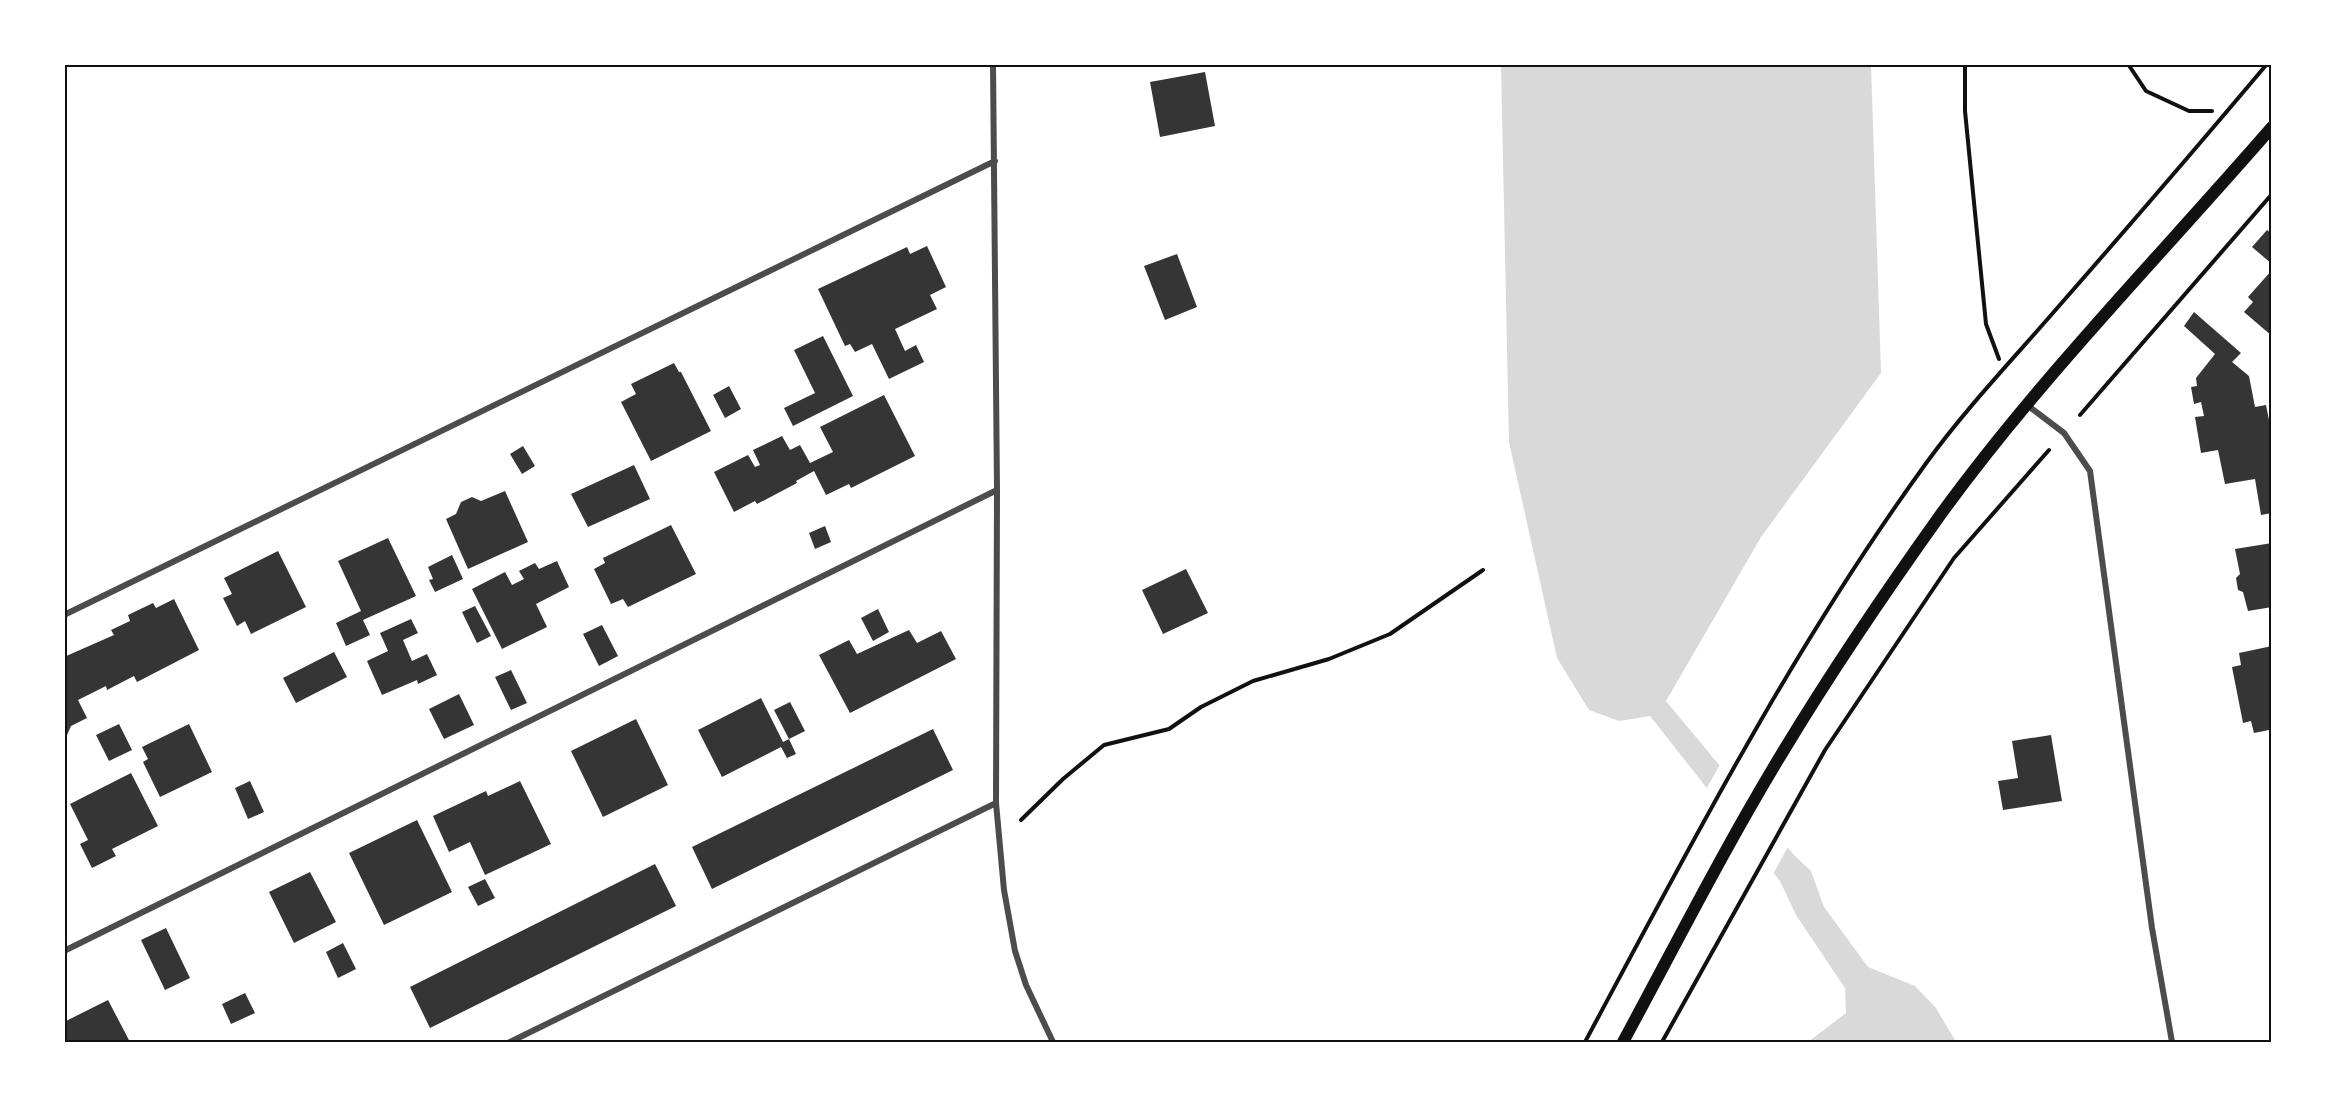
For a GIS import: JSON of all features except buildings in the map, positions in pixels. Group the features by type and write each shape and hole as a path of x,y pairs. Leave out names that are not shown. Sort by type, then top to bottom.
{"main road":[{"path":"1623,1042 1707,885 1783,752 1833,671 1941,513 2027,405 2271,127"}],"street":[{"path":"993,64 997,490 996,803 1004,890 1015,951 1026,985 1053,1042"},
{"path":"64,615 994,161"},
{"path":"2027,405 2064,433 2090,471 2152,928 2172,1042"},
{"path":"64,951 997,490"},
{"path":"510,1042 996,803"}],"path":[{"path":"1965,64 1965,111 1986,324 2000,359"},
{"path":"2128,64 2146,91 2189,111 2212,111"},
{"path":"1585,1042 1690,845 1769,704 1819,622 1934,454 1960,420 2267,64"},
{"path":"2094,398 2271,194"},
{"path":"1662,1042 1825,750 1954,558 2040,460"},
{"path":"999,842 1063,779 1104,745 1169,729 1201,707 1253,681 1329,658 1390,634 1483,570"}],"shaded area":[{"path":"1501,65 1871,65 1881,373 1761,537 1666,701 1794,855 1811,871 1824,907 1868,967 1915,986 1936,1008 1956,1042 1808,1042 1846,1013 1845,988 1796,915 1780,881 1650,716 1619,721 1589,710 1557,658 1509,442"}],"pier":[{"path":"1721,763 1789,845 1772,876 1705,791"}]}
